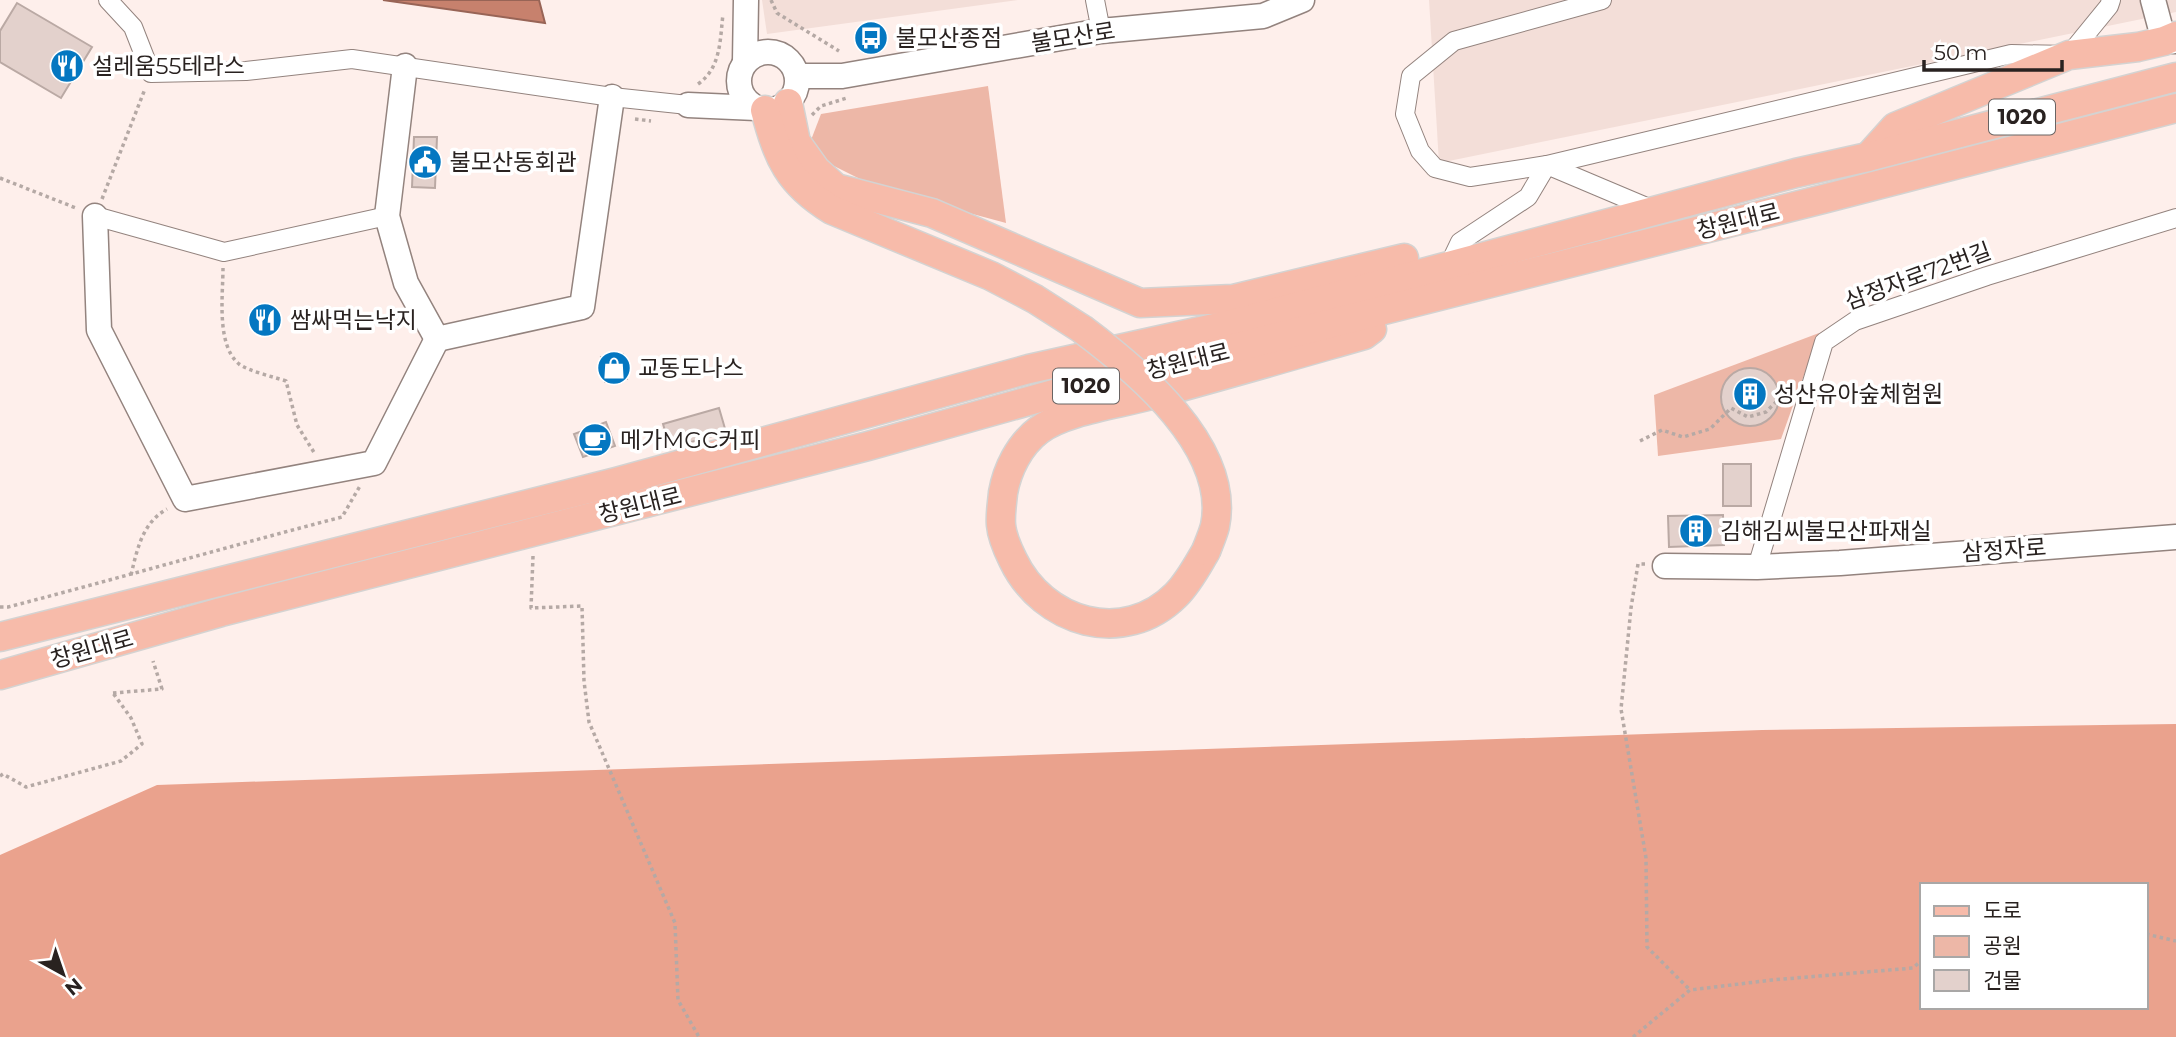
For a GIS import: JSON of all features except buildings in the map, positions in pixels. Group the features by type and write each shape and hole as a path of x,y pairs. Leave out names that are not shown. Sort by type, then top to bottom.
{"main road":[{"path":"1868,157 1895,127 2069,55 2138,47 2172,39"},
{"name":"창원대로","path":"0,637 616,482 1029,369 1228,325 1796,173 1868,157 2176,77"},
{"path":"785,101 796,142 816,170 836,188 932,213 1140,303 1233,299 1415,256 1442,267"},
{"path":"785,101 774,144 790,175 810,196 832,210 991,276 1035,299 1082,329 1148,384 1185,426 1206,460 1215,492 1215,524 1206,551 1193,574 1175,596 1148,615 1120,623 1087,622 1049,604 1034,592 1020,575 1008,550 1001,526 1005,482 1013,462 1026,443 1039,430 1059,419 1153,395 1364,335 1396,307"},
{"name":"창원대로","path":"0,675 221,612 868,446 1075,388 2176,108"}],"street":[{"path":"108,0 133,27 150,73 246,71 352,59 612,97 690,97 740,88"},
{"path":"1096,0 1101,31"},
{"name":"불모산로","path":"690,97 785,101 843,75 1101,31 1263,16 1303,0"},
{"path":"1602,0 1454,41 1411,76 1405,114 1420,151 1435,168 1469,177 1547,165 2011,54 2069,55 2111,0"},
{"path":"2153,0 2172,39"},
{"path":"746,4 780,54"},
{"path":"745,62 761,52 770,51 788,59 785,101 749,103 740,88 738,79 745,62 746,4"},
{"path":"405,66 387,216 406,284 437,339"},
{"path":"437,339 582,307 612,97"},
{"path":"1547,165 1656,211"},
{"path":"1442,267 1460,242 1528,197 1547,165"},
{"path":"387,216 223,252 96,216 99,330 185,499 374,463 437,339"},
{"name":"삼정자로72번길","path":"1757,567 1824,342 1854,321 1987,276 2176,218"},
{"name":"삼정자로","path":"1665,566 1757,567 1854,562 2176,537"}],"path":[{"path":"771,0 777,13 843,75 821,106 785,101"},
{"path":"690,97 708,77 719,53 723,14"},
{"path":"0,178 96,216 150,73"},
{"path":"223,252 223,322 226,348 240,365 286,381 297,425 327,472"},
{"path":"1640,441 1662,430 1683,437 1710,429 1731,408 1748,417 1766,412 1780,398 1806,404"},
{"path":"0,607 131,575 342,517 374,463"},
{"path":"131,575 138,543 156,515 185,499"},
{"path":"534,532 531,608 582,606 584,681 589,722 675,923 678,1000 699,1037"},
{"path":"1665,566 1638,564 1621,709 1646,858 1647,947 1690,990"},
{"path":"0,776 3,774 26,787 121,761 142,744 131,718 113,693 162,689 153,661"},
{"path":"2148,934 2176,941"},
{"path":"1633,1037 1690,990 1913,968 1920,963"}],"shaded area":[{"path":"383,0 539,0 545,23"},
{"path":"762,0 1018,0 767,34"},
{"path":"1429,0 2176,0 2176,12 1439,163"},
{"path":"2176,724 2176,1037 0,1037 0,855 157,785 1762,730"}],"green space":[{"path":"988,86 1006,223 880,189 828,163 811,140 821,114"},
{"path":"1819,333 1781,439 1658,456 1654,395"}],"place":[{"name":"불모산종점","path":"871,38"},
{"name":"설레움55테라스","path":"67,66"},
{"name":"불모산동회관","path":"425,162"},
{"name":"쌈싸먹는낙지","path":"265,320"},
{"name":"교동도나스","path":"614,368"},
{"name":"성산유아숲체험원","path":"1750,394"},
{"name":"메가MGC커피","path":"595,440"},
{"name":"김해김씨불모산파재실","path":"1696,531"}]}
